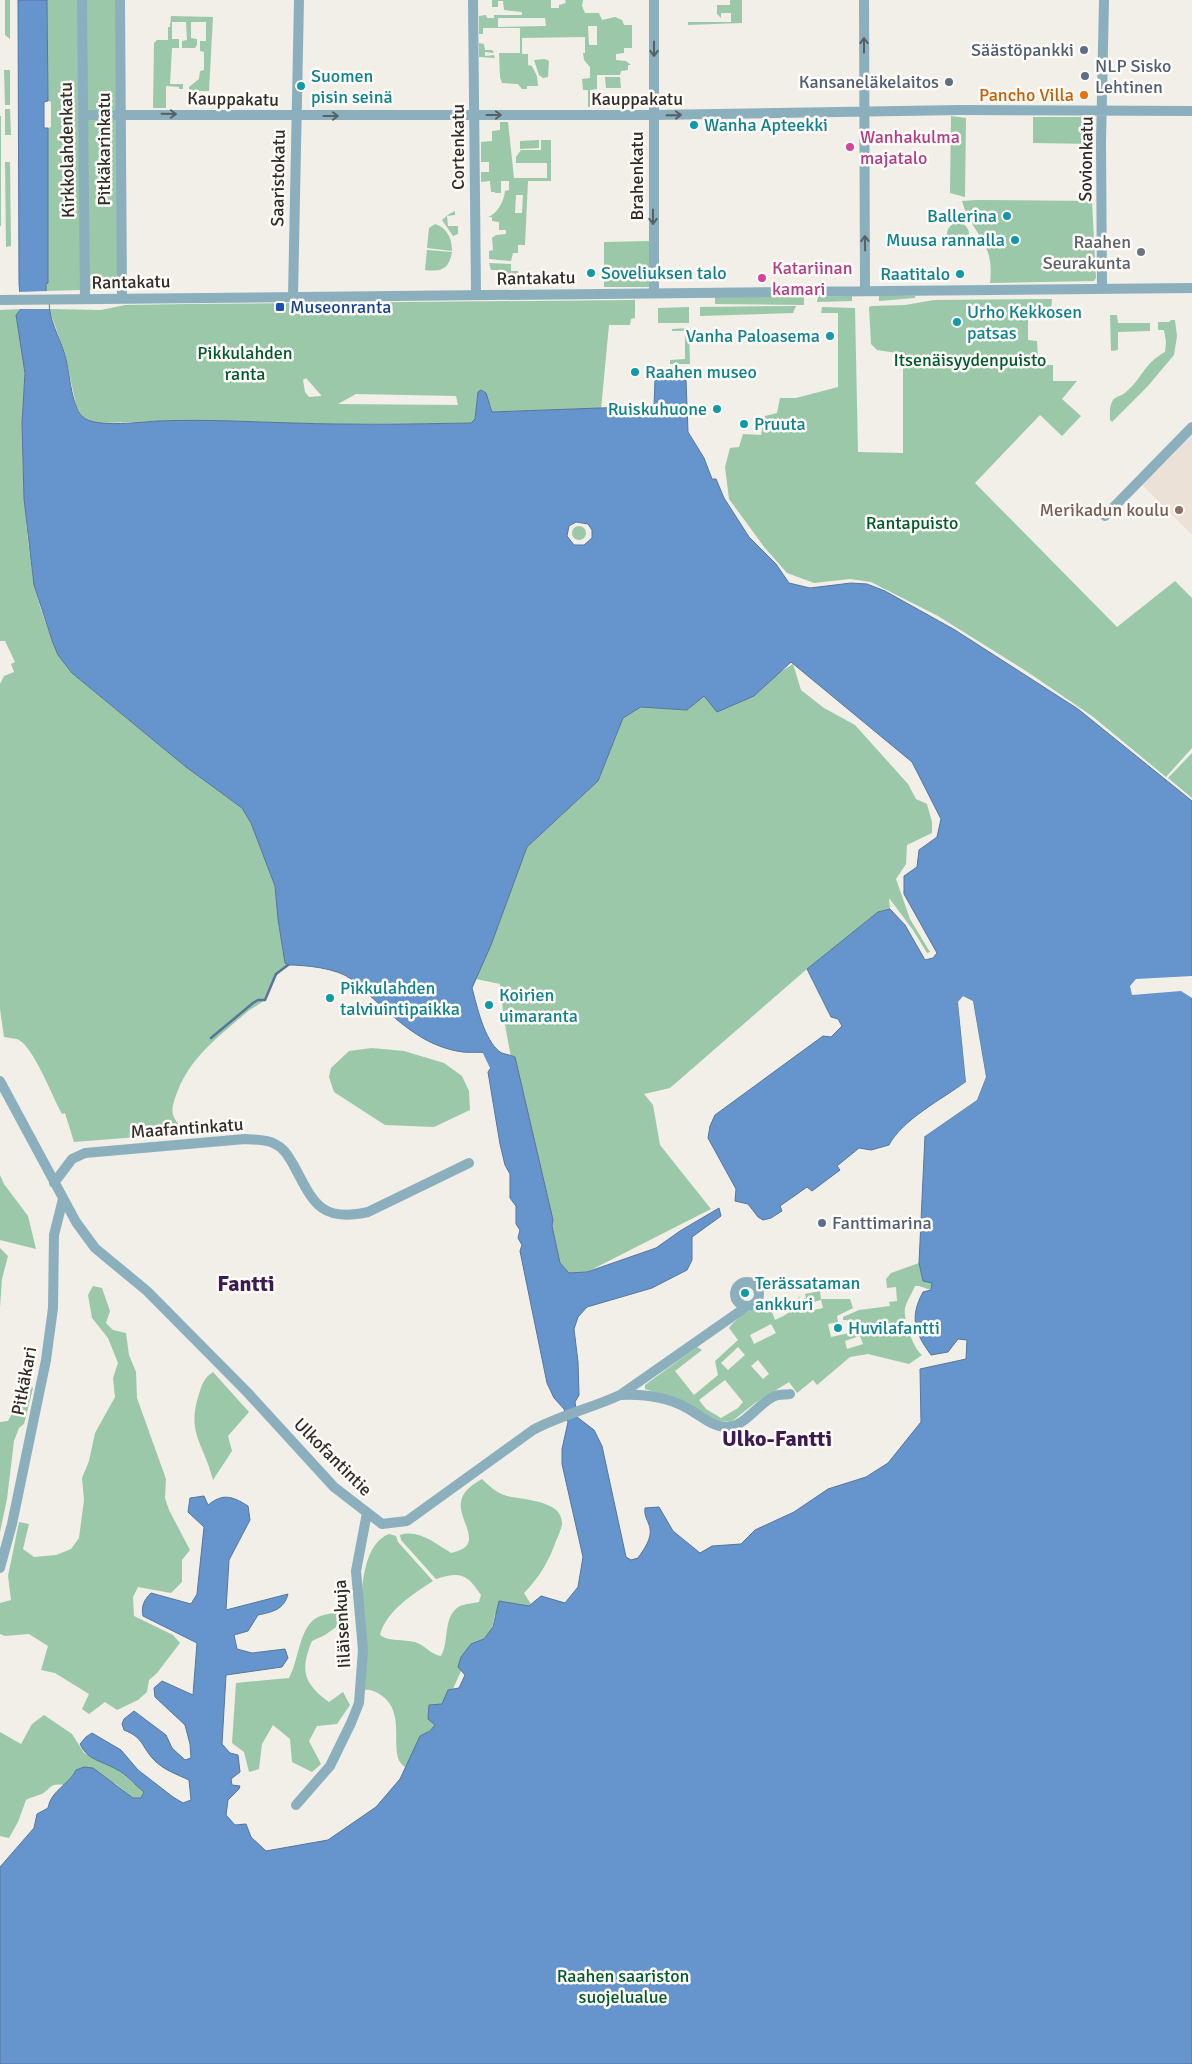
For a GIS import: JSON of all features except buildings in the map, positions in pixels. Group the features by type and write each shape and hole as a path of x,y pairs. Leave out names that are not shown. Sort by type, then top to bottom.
{"street":[{"name":"Kirkkolahdenkatu","path":"82,0 85,299"},
{"name":"Pitkäkarinkatu","path":"120,0 122,298"},
{"name":"Saaristokatu","path":"293,296 298,0"},
{"name":"Cortenkatu","path":"473,0 476,294"},
{"name":"Brahenkatu","path":"654,0 654,293"},
{"path":"864,0 865,291"},
{"name":"Sovionkatu","path":"1102,289 1104,0"},
{"name":"Kauppakatu","path":"83,114 295,116 1192,111"},
{"name":"Rantakatu","path":"0,300 1192,288"},
{"path":"1105,516 1192,427"},
{"name":"Ulkofantintie","path":"0,1081 76,1222 95,1248 147,1291 170,1317 248,1393 334,1486 382,1524 407,1522 533,1430 555,1418 620,1395 700,1340 722,1322 754,1304 759,1298 756,1286 750,1282 741,1283 736,1289 728,1314 722,1322"},
{"name":"Maafantinkatu","path":"54,1182 72,1159 85,1153 245,1139 264,1140 274,1143 288,1154 314,1201 320,1208 329,1213 353,1214 368,1212 469,1163"},
{"name":"Pitkäkari","path":"0,1568 12,1524 46,1360 54,1308 54,1235 63,1199"},
{"path":"735,1297 739,1304 746,1307"},
{"path":"620,1395 641,1394 664,1399 684,1406 712,1424 733,1427 775,1396 790,1394"},
{"name":"Iiläisenkuja","path":"296,1805 330,1766 351,1724 359,1703 364,1650 356,1571 367,1513"}],"shaded area":[{"name":"Merikadun koulu","path":"1192,435 1192,535 1142,485"}],"green space":[{"path":"5,0 10,0 10,39 5,35"},
{"path":"47,0 117,0 119,289 46,291 46,283 48,283 48,128 51,127 51,102 48,101"},
{"path":"492,0 551,0 551,8 559,8 559,5 566,3 565,0 583,0 582,6 585,13 599,13 602,20 615,17 622,20 624,25 632,25 632,48 624,48 624,53 616,54 616,60 626,61 631,65 628,65 628,70 621,71 620,75 597,75 597,89 590,90 590,107 588,107 588,90 583,90 582,79 590,78 590,67 584,60 583,53 585,53 585,37 522,38 522,54 528,54 528,65 532,66 537,76 538,86 527,86 527,89 522,89 518,84 502,83 499,53 520,53 520,28 483,28 483,34 479,34 479,16 486,15 487,18 494,18 494,15 522,15 522,12 504,10 503,1 498,1 498,7 492,7","holes":["498,18 545,18 546,26 498,27","588,26 597,26 597,45 589,45"]},
{"path":"730,0 742,0 742,23 688,25 688,22 731,22 731,13 721,13 721,18 717,14 717,5 730,5"},
{"path":"171,16 213,17 209,91 189,91 189,87 199,79 200,71 204,70 204,52 200,51 200,41 206,41 206,22 191,22 191,38 197,39 197,45 195,48 182,48 182,41 187,40 186,22 172,22 172,39 179,39 179,48 172,48 170,84 183,84 183,89 166,86 166,108 153,108 154,43 157,40 168,40 168,27 170,27"},
{"path":"479,43 484,44 485,50 492,50 494,53 485,52 485,56 494,55 495,58 479,57"},
{"path":"545,59 549,61 548,77 543,78 539,75 534,60"},
{"path":"4,70 10,70 10,105 5,105"},
{"path":"605,77 620,77 621,88 606,88"},
{"path":"5,109 10,109 11,135 5,135"},
{"path":"1,116 1,226 0,226"},
{"path":"951,116 966,118 965,197 950,193"},
{"path":"1033,117 1095,117 1094,144 1033,143"},
{"path":"500,122 508,122 514,178 547,178 547,163 516,163 516,157 521,150 541,150 541,140 551,140 551,181 528,181 525,245 518,245 518,253 513,253 511,261 489,259 489,251 493,250 492,238 496,235 506,234 506,230 499,230 499,222 492,221 492,217 488,217 495,213 500,206 505,191 509,190 509,181 501,181 501,193 491,192 490,181 481,182 481,172 489,172 489,162 481,162 481,142 492,141 492,131 500,130","holes":["516,195 523,195 522,213 515,213"]},
{"path":"539,140 539,148 520,149 520,141"},
{"path":"5,162 10,162 11,246 6,247"},
{"path":"962,201 1092,201 1096,278 1094,281 990,283 991,268 986,247 966,213"},
{"path":"455,211 455,215 447,216 448,226 458,226 458,234 453,236 442,220 449,214"},
{"path":"958,223 966,226 969,234 966,242 958,245 950,242 947,234 950,226"},
{"path":"435,224 443,228 448,234 452,251 427,248 429,228"},
{"path":"650,241 650,287 604,287 604,242"},
{"path":"427,250 452,252 447,266 440,270 425,270"},
{"path":"489,263 511,264 511,271 518,271 518,275 524,275 524,286 510,286 510,275 496,275 496,270 491,270"},
{"path":"852,296 852,301 817,302 818,297"},
{"path":"879,296 915,296 915,298 879,301"},
{"path":"715,297 804,297 804,305 715,304"},
{"name":"Rantapuisto","path":"1052,299 1051,312 1038,312 1038,317 1028,317 1028,340 1037,341 1038,357 1044,357 1045,365 1053,365 1053,381 1077,381 1062,399 1081,416 1062,436 1040,415 975,483 1117,627 1175,581 1192,598 1192,748 1166,777 1092,716 1029,673 938,616 871,582 850,579 814,583 787,573 765,548 729,499 725,467 730,448 739,447 743,434 761,435 765,416 777,413 780,398 796,398 838,387 838,313 821,313 822,307 855,308 858,452 903,453 903,354 877,350 871,344 869,307 905,305 934,300"},
{"name":"Pikkulahden ranta","path":"635,300 635,318 631,319 630,325 609,325 601,409 492,412 491,406 478,393 475,419 471,423 343,424 166,421 102,423 90,422 82,416 76,405 65,353 49,309 101,310 125,305","holes":["306,378 321,395 321,396 309,397 305,392 303,380","356,394 456,396 458,405 338,404"]},
{"path":"796,306 793,313 700,316 700,307"},
{"path":"689,307 689,323 658,323 658,308"},
{"path":"21,309 22,352 25,373 22,423 24,499 28,541 34,585 58,655 72,673 186,767 242,808 251,822 275,886 285,962 288,965 275,978 265,999 248,1011 207,1047 184,1078 172,1109 178,1123 188,1133 74,1142 65,1113 62,1114 31,1053 19,1040 4,1037 0,1009 0,684 4,676 14,672 11,664 15,662 5,641 0,641 0,310"},
{"path":"1110,315 1117,315 1118,323 1150,323 1150,331 1118,332 1118,350 1111,351"},
{"path":"1175,320 1177,336 1174,355 1147,387 1112,422 1110,420 1110,410 1113,400 1126,392 1152,361 1165,352 1164,330 1158,330 1158,322 1169,322"},
{"path":"689,328 690,364 670,364 670,360 685,359 685,331 672,331 672,329"},
{"path":"579,526 584,528 586,533 584,538 579,540 574,538 572,533 574,528"},
{"path":"793,664 801,690 824,708 855,725 908,784 916,799 927,804 932,822 932,833 907,845 906,864 896,879 910,919 930,952 927,953 913,930 889,898 890,909 878,912 807,969 670,1088 644,1094 653,1105 660,1145 711,1209 587,1272 569,1273 560,1263 552,1226 553,1220 508,1044 500,984 476,979 491,945 527,847 598,781 623,718 642,707 687,710 704,696 754,696 780,672"},
{"path":"1192,753 1192,798 1168,778"},
{"path":"372,1048 404,1051 444,1063 462,1076 469,1091 470,1110 434,1127 385,1125 334,1092 329,1077 331,1068 349,1051"},
{"path":"0,1175 4,1184 28,1216 36,1249 0,1240"},
{"path":"0,1248 8,1256 2,1279 0,1308"},
{"path":"919,1263 923,1281 932,1283 931,1290 915,1286 905,1308 909,1333 922,1355 909,1364 868,1354 850,1357 817,1385 813,1380 797,1393 789,1382 755,1403 731,1422 711,1420 688,1403 645,1389 645,1385 697,1347 702,1350 675,1371 694,1395 718,1375 715,1361 738,1340 729,1328 742,1315 757,1307 769,1304 775,1320 791,1311 796,1305 799,1296 800,1300 806,1298 805,1294 820,1291 821,1299 850,1299 853,1308 837,1316 838,1322 828,1324 831,1337 849,1333 847,1320 843,1320 843,1317 859,1310 890,1306 889,1302 897,1301 896,1287 887,1288 886,1279 891,1273","holes":["821,1300 823,1308 800,1313 798,1306","771,1324 776,1333 754,1344 750,1335","860,1336 863,1344 847,1349 845,1341","738,1347 745,1355 728,1370 721,1363","758,1360 769,1374 763,1379 751,1366","725,1380 743,1402 738,1408 721,1418 706,1409 699,1400"]},
{"path":"93,1286 102,1288 110,1311 106,1323 113,1330 126,1333 129,1355 136,1372 137,1398 166,1479 165,1498 169,1510 190,1550 182,1560 182,1582 171,1593 138,1587 133,1597 134,1616 173,1635 180,1643 157,1673 149,1680 147,1692 138,1700 117,1710 105,1702 89,1714 82,1709 89,1694 55,1673 41,1670 48,1646 29,1634 5,1636 0,1634 0,1603 11,1600 8,1576 19,1522 29,1524 23,1549 34,1557 56,1555 71,1549 79,1538 84,1500 82,1478 89,1461 95,1433 115,1397 113,1378 118,1363 108,1338 92,1318 88,1295"},
{"path":"213,1372 249,1412 228,1436 232,1451 213,1480 195,1429 194,1419 201,1387 205,1379"},
{"path":"25,1384 33,1388 24,1424 19,1428 14,1441 7,1499 0,1532 0,1422 8,1421 19,1387"},
{"path":"482,1479 500,1493 549,1505 560,1515 561,1527 550,1555 539,1575 524,1593 534,1609 538,1602 544,1601 537,1612 526,1620 509,1615 495,1614 490,1638 476,1646 467,1658 432,1733 415,1760 407,1768 400,1763 397,1755 396,1724 390,1703 377,1692 363,1690 367,1659 361,1605 366,1564 375,1546 389,1534 396,1536 398,1542 433,1581 409,1597 394,1611 383,1626 380,1635 392,1640 415,1642 434,1654 441,1656 444,1650 448,1622 454,1610 460,1606 479,1602 481,1595 472,1583 463,1576 452,1575 436,1579 401,1540 400,1535 414,1534 421,1536 451,1553 462,1549 468,1544 469,1538 462,1514 462,1498 468,1489"},
{"path":"341,1611 346,1620 325,1635 312,1641 306,1660 306,1675 314,1689 329,1702 343,1692 350,1705 337,1724 317,1726 309,1741 321,1764 312,1772 292,1762 290,1739 273,1725 262,1744 259,1769 249,1772 244,1752 232,1743 236,1683 289,1678 307,1628 318,1617"},
{"path":"44,1715 72,1734 84,1753 117,1769 144,1792 141,1798 133,1798 116,1784 82,1769 76,1770 72,1778 64,1785 53,1785 42,1794 26,1800 18,1822 9,1838 0,1836 0,1732 21,1744 32,1724"}],"water":[{"path":"18,0 47,0 48,101 44,102 44,128 48,128 48,283 46,284 46,302 49,302 52,322 66,359 75,404 83,417 89,421 109,424 194,420 338,424 471,423 475,419 478,392 481,390 486,393 492,412 654,406 655,380 686,380 688,432 704,458 712,479 716,479 724,498 749,537 776,564 789,583 810,588 851,583 867,584 885,591 955,630 1078,709 1192,801 1192,2064 0,2064 0,1867 34,1828 37,1814 48,1808 56,1792 69,1780 76,1770 84,1767 93,1768 133,1798 141,1798 144,1792 120,1771 87,1754 80,1744 92,1733 121,1750 138,1770 173,1797 183,1803 191,1800 189,1780 170,1772 154,1760 139,1739 124,1730 122,1724 124,1719 134,1711 166,1735 172,1748 185,1760 191,1758 190,1744 185,1725 155,1697 154,1688 162,1681 193,1695 197,1643 143,1616 142,1609 151,1593 191,1604 197,1594 204,1527 188,1512 190,1498 204,1496 208,1505 223,1497 228,1497 248,1506 250,1520 229,1560 226,1610 288,1594 284,1604 273,1611 258,1615 248,1631 234,1635 237,1649 252,1653 285,1649 288,1658 282,1667 226,1675 222,1744 230,1753 238,1755 240,1772 231,1779 232,1785 240,1786 228,1800 226,1815 235,1825 246,1824 251,1837 266,1851 328,1840 376,1807 400,1779 420,1736 430,1731 435,1725 428,1719 429,1705 442,1704 448,1690 459,1688 465,1675 458,1667 461,1657 471,1644 484,1639 493,1627 499,1601 529,1606 541,1596 565,1603 578,1587 583,1557 562,1464 562,1449 568,1422 564,1409 554,1398 547,1383 520,1251 522,1245 518,1238 520,1230 516,1224 516,1206 510,1198 510,1174 505,1165 500,1144 488,1072 492,1066 490,1054 449,1049 423,1038 400,1022 368,994 358,989 353,981 345,975 321,968 288,965 285,963 275,886 251,823 242,808 186,767 72,673 58,655 34,585 24,499 22,423 25,373 16,315 21,309 19,283","holes":["576,522 588,524 592,530 592,538 584,545 574,545 567,536 569,526","791,662 912,762 941,819 937,837 919,850 917,867 904,876 904,894 937,953 933,958 925,960 905,925 890,909 878,912 807,969 831,1017 838,1019 842,1026 831,1037 823,1036 715,1115 710,1126 708,1138 736,1189 735,1201 748,1204 758,1217 763,1220 771,1218 782,1211 780,1206 807,1187 812,1191 840,1170 837,1166 859,1148 871,1150 889,1145 913,1118 966,1082 958,1003 963,996 973,1001 986,1077 977,1100 925,1136 919,1263 923,1281 932,1283 931,1290 923,1292 915,1318 921,1340 931,1355 948,1352 958,1339 967,1340 966,1359 920,1369 921,1422 888,1463 866,1477 828,1489 794,1512 755,1530 741,1544 712,1546 700,1553 673,1531 659,1507 645,1508 650,1536 638,1558 631,1560 626,1557 602,1446 594,1430 577,1417 575,1402 579,1395 578,1362 574,1329 578,1317 587,1307 652,1288 687,1270 692,1260 692,1237 721,1216 719,1208 656,1248 587,1272 569,1273 560,1263 552,1226 553,1220 515,1057 500,1052 494,1047 485,1031 472,988 491,945 527,847 598,781 623,718 641,707 687,710 704,696 717,712 754,696"]}],"pier":[{"path":"48,291 49,309 18,309 17,292"},
{"path":"1192,976 1192,998 1181,991 1132,995 1130,986 1136,979"},
{"path":"963,996 973,1001 986,1077 977,1100 925,1136 923,1134 975,1098 983,1077 971,1003 963,999 960,1003 968,1083 914,1122 913,1120 966,1082 958,1002"}],"waterway":[{"path":"211,1038 253,1003 258,1000 265,1000 276,974 288,965"},
{"path":"484,1045 496,1070"}],"place":[{"name":"Säästöpankki","path":"1084,50"},
{"name":"NLP Sisko Lehtinen","path":"1085,76"},
{"name":"Kansaneläkelaitos","path":"949,82"},
{"name":"Suomen pisin seinä","path":"301,86"},
{"name":"Pancho Villa","path":"1084,95"},
{"name":"Wanha Apteekki","path":"694,125"},
{"name":"Wanhakulma majatalo","path":"850,147"},
{"name":"Ballerina","path":"1007,216"},
{"name":"Muusa rannalla","path":"1015,240"},
{"name":"Raahen Seurakunta","path":"1141,252"},
{"name":"Soveliuksen talo","path":"591,273"},
{"name":"Raatitalo","path":"960,274"},
{"name":"Katariinan kamari","path":"762,278"},
{"name":"Museonranta","path":"280,307"},
{"name":"Urho Kekkosen patsas","path":"957,322"},
{"name":"Vanha Paloasema","path":"830,336"},
{"name":"Raahen museo","path":"635,372"},
{"name":"Ruiskuhuone","path":"717,409"},
{"name":"Pruuta","path":"744,424"},
{"name":"Merikadun koulu","path":"1179,510"},
{"name":"Pikkulahden talviuintipaikka","path":"330,998"},
{"name":"Koirien uimaranta","path":"489,1005"},
{"name":"Fanttimarina","path":"822,1223"},
{"name":"Terässataman ankkuri","path":"745,1293"},
{"name":"Huvilafantti","path":"838,1328"}],"district":[{"name":"Fantti","path":"246,1283"},
{"name":"Ulko-Fantti","path":"777,1438"}],"park label":[{"name":"Itsenäisyydenpuisto","path":"970,360"},
{"name":"Raahen saariston suojelualue","path":"623,1986"}]}
